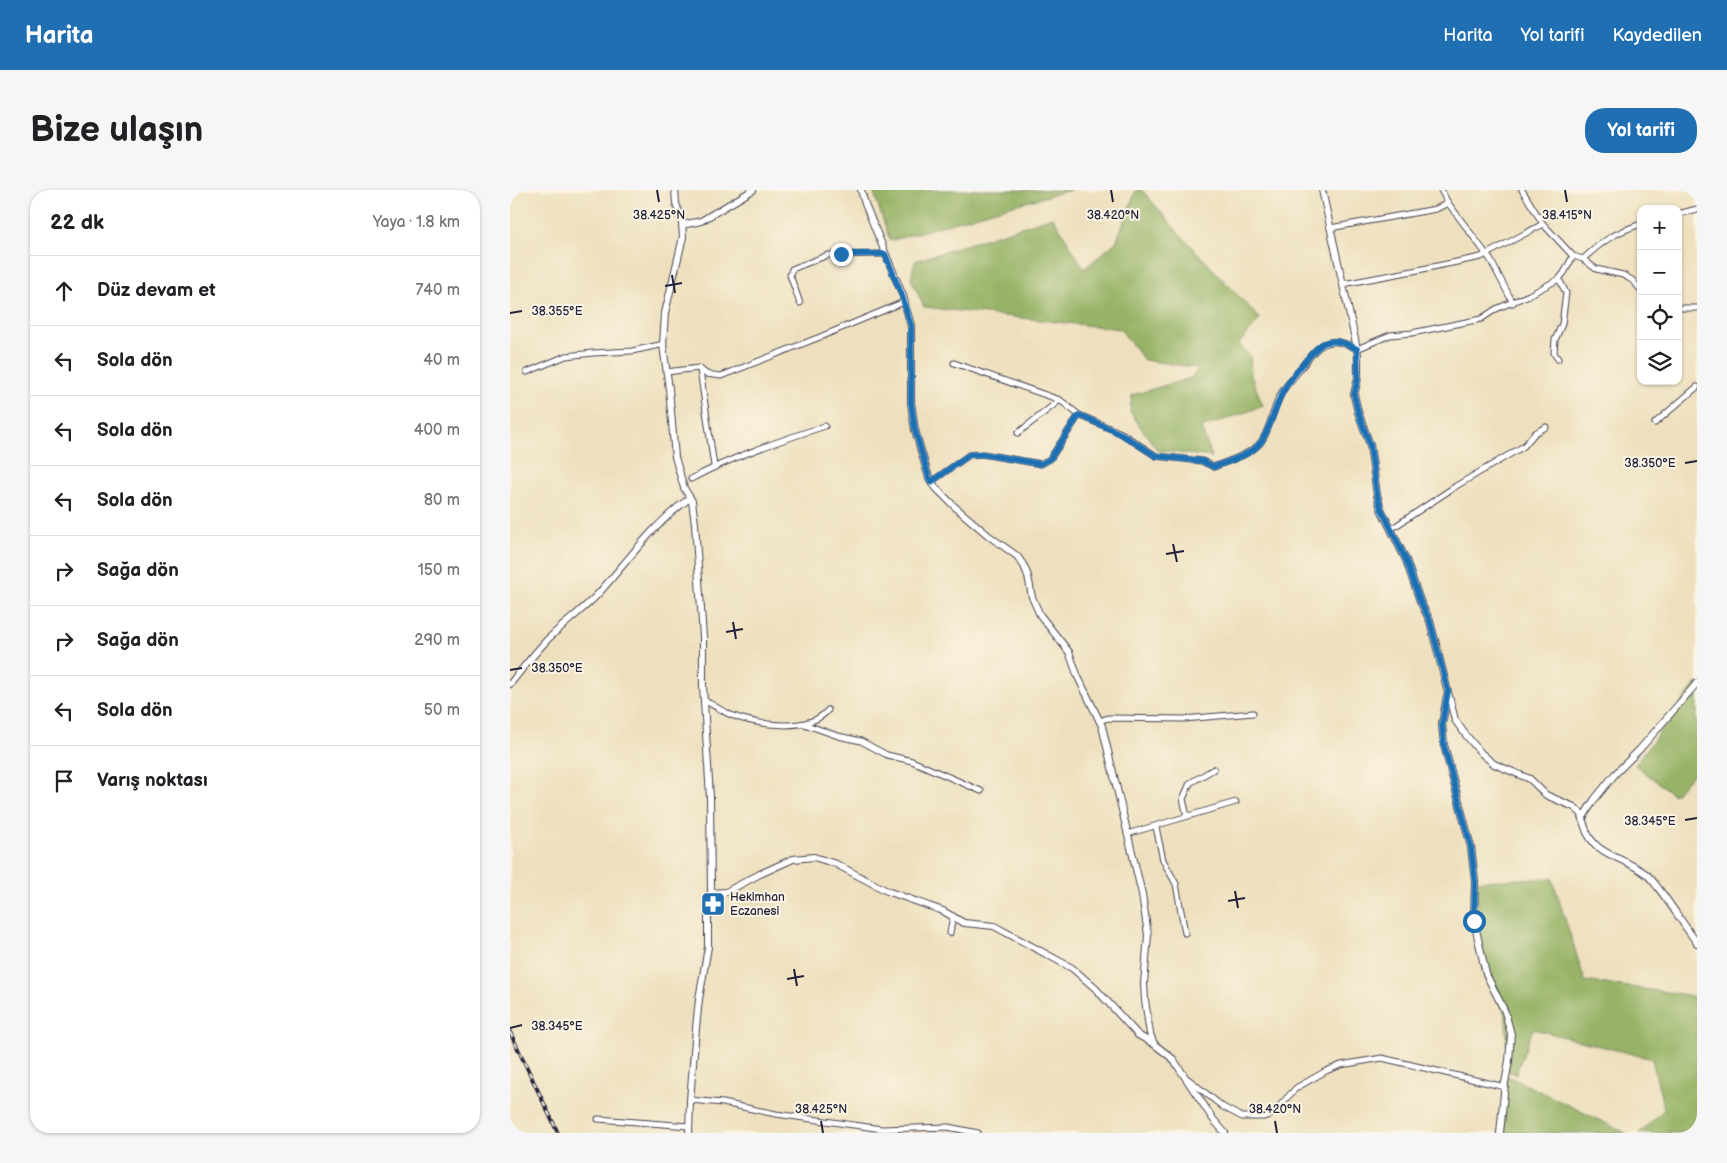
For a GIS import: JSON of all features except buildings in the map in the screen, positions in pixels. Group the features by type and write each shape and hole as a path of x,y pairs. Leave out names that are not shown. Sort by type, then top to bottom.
{"street":[{"path":"598,1119 689,1130 699,999 708,947 710,797 704,700 703,637 695,524 692,501 684,488 675,457 664,344 665,313 683,237 675,190"},
{"path":"682,225 701,221 753,190"},
{"path":"861,190 904,302 911,326 911,403 929,478 955,507 989,536 1017,556 1028,576 1032,597 1040,615 1069,652 1078,677 1099,721 1112,766 1142,894 1148,935 1144,984 1145,1000 1150,1034 1154,1044"},
{"path":"1322,190 1357,349 1358,378 1354,395 1370,445 1379,502 1406,560 1420,601 1430,621 1455,720 1464,734 1494,764 1530,779 1546,795 1574,808 1582,814 1588,836 1596,846 1609,855 1647,874 1671,904 1697,943"},
{"path":"1441,190 1448,204 1487,255 1513,303"},
{"path":"1522,190 1543,224 1573,256 1583,259 1596,270 1623,275 1637,286"},
{"path":"1330,228 1436,209 1448,204"},
{"path":"1682,213 1697,209"},
{"path":"1343,284 1487,255 1543,224"},
{"path":"1583,259 1617,232 1637,225"},
{"path":"800,303 790,275 792,270 828,255 885,254"},
{"path":"954,363 1060,400 1079,415 1121,434 1156,456 1202,461 1214,467 1245,455 1261,442 1282,393 1310,355 1324,343 1336,341 1357,349 1390,335 1412,333 1481,319 1496,309 1513,303 1559,280 1573,256"},
{"path":"1558,359 1554,353 1555,340 1562,324 1566,293 1559,280"},
{"path":"666,372 699,368 706,374 721,376 904,302"},
{"path":"1682,308 1697,308"},
{"path":"527,372 566,356 593,352 632,351 664,344"},
{"path":"700,369 714,466"},
{"path":"1655,423 1697,387"},
{"path":"1018,433 1060,400"},
{"path":"931,482 969,455 982,454 1041,464 1050,459 1079,415"},
{"path":"691,479 714,466 747,453 826,426"},
{"path":"1391,530 1456,486 1524,446 1535,433 1546,427"},
{"path":"510,684 547,640 597,594 646,537 672,511 690,498"},
{"path":"1582,819 1594,800 1615,774 1646,743 1697,683"},
{"path":"1448,691 1442,724 1444,746 1471,847 1475,882 1474,921 1486,974 1504,1012 1511,1034 1500,1133"},
{"path":"704,700 730,715 754,722 804,724 838,736 861,741 887,755 912,761 980,791"},
{"path":"804,724 818,720 828,710"},
{"path":"1099,721 1108,718 1184,719 1253,713"},
{"path":"1187,816 1183,799 1190,783 1214,769"},
{"path":"1127,834 1236,802"},
{"path":"1156,826 1163,860 1176,884 1185,933"},
{"path":"710,892 726,892 793,859 814,857 836,864 887,891 918,901 964,922 994,926 1072,968 1095,988 1138,1035 1154,1044 1173,1059 1213,1119 1225,1133"},
{"path":"950,932 953,916"},
{"path":"1188,1079 1223,1107 1242,1117 1264,1117 1272,1114 1296,1088 1326,1071 1341,1065 1382,1058 1504,1088"},
{"path":"690,1100 723,1103 776,1114 882,1129 948,1127 978,1133"}],"green space":[{"path":"873,190 1071,190 890,241"},
{"path":"1136,190 1142,190 1178,232 1260,319 1239,344 1250,356 1251,375 1263,406 1201,428 1212,457 1157,450 1130,412 1132,395 1191,378 1199,368 1144,360 1120,329 924,307 911,279 915,261 1053,217 1084,269 1116,242"},
{"path":"1697,682 1697,770 1674,795 1635,765"},
{"path":"1552,878 1585,981 1688,995 1697,998 1697,1133 1639,1133 1664,1110 1652,1059 1533,1029 1516,1074 1507,1071 1506,1017 1483,961 1475,881"},
{"path":"1506,1075 1626,1133 1501,1133"}],"railway":[{"path":"510,1032 558,1133"}],"place":[{"name":"Hekimhan Eczanesi","path":"713,904"}],"route":[{"path":"841,254 885,254 902,296 911,326 911,403 915,430 931,482 969,455 982,454 1041,464 1050,459 1079,415 1121,434 1156,456 1202,461 1214,467 1245,455 1261,442 1282,393 1310,355 1324,343 1336,341 1357,349 1358,378 1354,395 1370,445 1377,495 1381,508 1406,560 1420,601 1430,621 1448,691 1442,724 1444,746 1471,847 1475,882 1474,921"}]}
